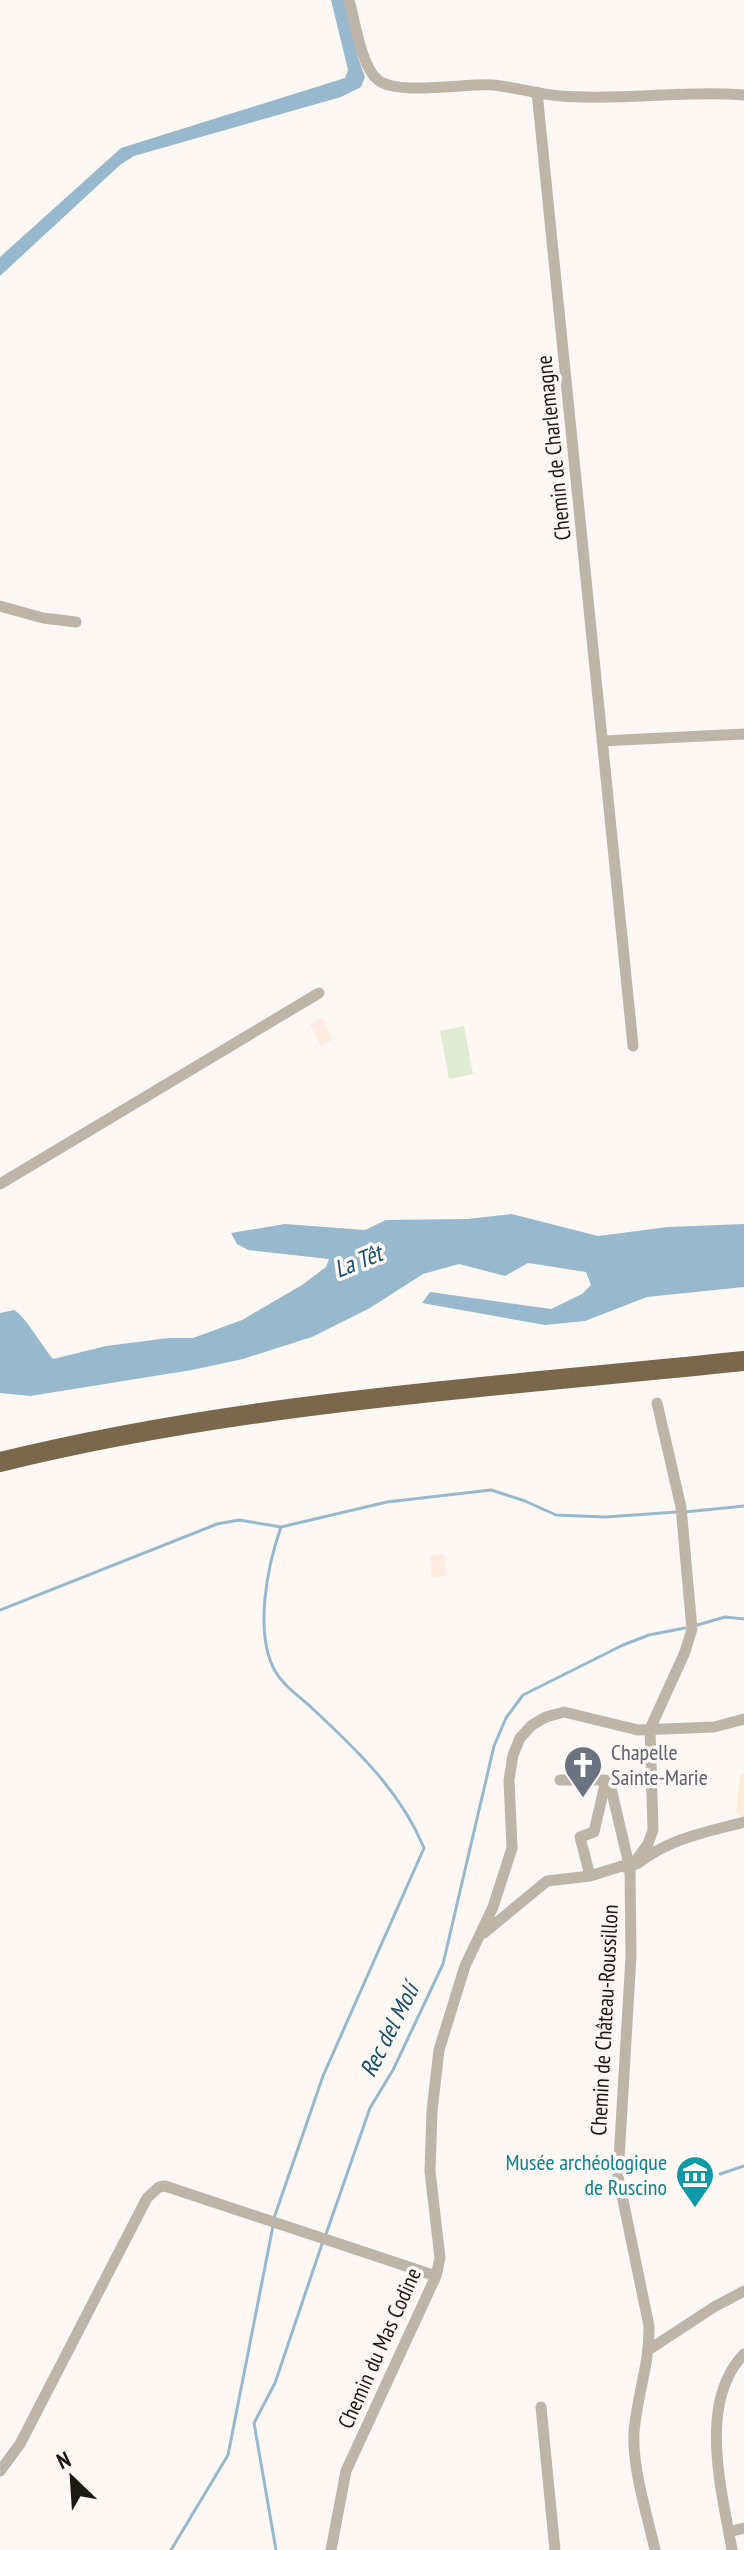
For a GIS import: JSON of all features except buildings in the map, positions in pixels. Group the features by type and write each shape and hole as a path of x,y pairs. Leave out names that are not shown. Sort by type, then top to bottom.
{"highway":[{"path":"0,1448 125,1420 258,1399 744,1349"},
{"path":"0,1462 143,1430 274,1410 744,1361"}],"street":[{"path":"349,0 365,60 371,74 380,83 404,87 492,85 573,96 627,97 707,92 744,95"},
{"name":"Chemin de Charlemagne","path":"537,92 633,1046"},
{"path":"0,606 43,618 76,622"},
{"path":"602,741 744,734"},
{"path":"0,1184 319,993"},
{"path":"630,1869 648,1844 653,1830 650,1729 685,1652 692,1626 682,1515 657,1403"},
{"name":"Chemin du Mas Codine","path":"331,2550 346,2471 436,2276 440,2258 430,2171 432,2111 439,2050 465,1966 482,1936 512,1848 509,1780 513,1755 520,1738 532,1725 564,1712 616,1726 650,1729"},
{"path":"650,1729 714,1727 744,1719"},
{"path":"560,1780 606,1780 594,1832 580,1837 590,1876"},
{"name":"Chemin de Château-Roussillon","path":"606,1780 610,1784 630,1869 631,1956 618,2176 649,2326 650,2349 634,2433 655,2550"},
{"path":"630,1869 659,1847 744,1822"},
{"path":"482,1936 547,1881 590,1876 622,1866 630,1869"},
{"path":"0,2471 20,2444 147,2198 159,2187 165,2186 436,2276"},
{"path":"650,2349 744,2291"},
{"path":"732,2550 720,2478 717,2425 722,2388 732,2367 744,2354"},
{"path":"541,2407 555,2550"},
{"path":"729,2532 744,2528"}],"shaded area":[{"path":"322,1018 333,1040 321,1046 310,1024"},
{"path":"444,1554 446,1576 432,1577 430,1555"},
{"path":"744,1773 743,1818 736,1813 740,1776"}],"green space":[{"path":"464,1026 473,1074 449,1079 440,1031"}],"water":[{"path":"331,0 344,0 365,77 361,87 341,97 134,156 120,165 0,276 0,257 121,148 345,78 348,70"},
{"name":"La Têt","path":"512,1214 598,1236 668,1227 744,1224 744,1287 647,1297 585,1321 545,1325 422,1303 430,1292 551,1309 582,1294 591,1285 586,1272 528,1263 505,1276 459,1264 423,1274 370,1308 312,1337 243,1359 30,1396 0,1393 0,1313 14,1310 19,1314 53,1359 106,1346 193,1338 242,1320 302,1285 326,1267 329,1259 248,1250 237,1244 231,1233 285,1224 365,1230 386,1220 467,1219"}],"waterway":[{"path":"0,1610 217,1524 239,1520 281,1527 387,1502 491,1490 556,1515 605,1517 677,1512"},
{"path":"685,1512 744,1506"},
{"path":"274,2218 323,2076 424,1848 403,1809 377,1773 275,1671 265,1638 264,1619 267,1580 281,1527"},
{"name":"Rec del Molí","path":"694,1626 725,1617 744,1619"},
{"name":"Rec del Molí","path":"326,2234 370,2108 393,2070 443,1964 494,1746 506,1718 523,1695 623,1645 649,1635 685,1628"},
{"path":"720,2174 744,2166"},
{"path":"171,2550 228,2455 273,2226"},
{"name":"Rec del Molí","path":"276,2550 254,2423 275,2383 323,2241"}],"place":[{"name":"Chapelle Sainte-Marie","path":"583,1799"},
{"name":"Musée archéologique de Ruscino","path":"695,2209"}]}
